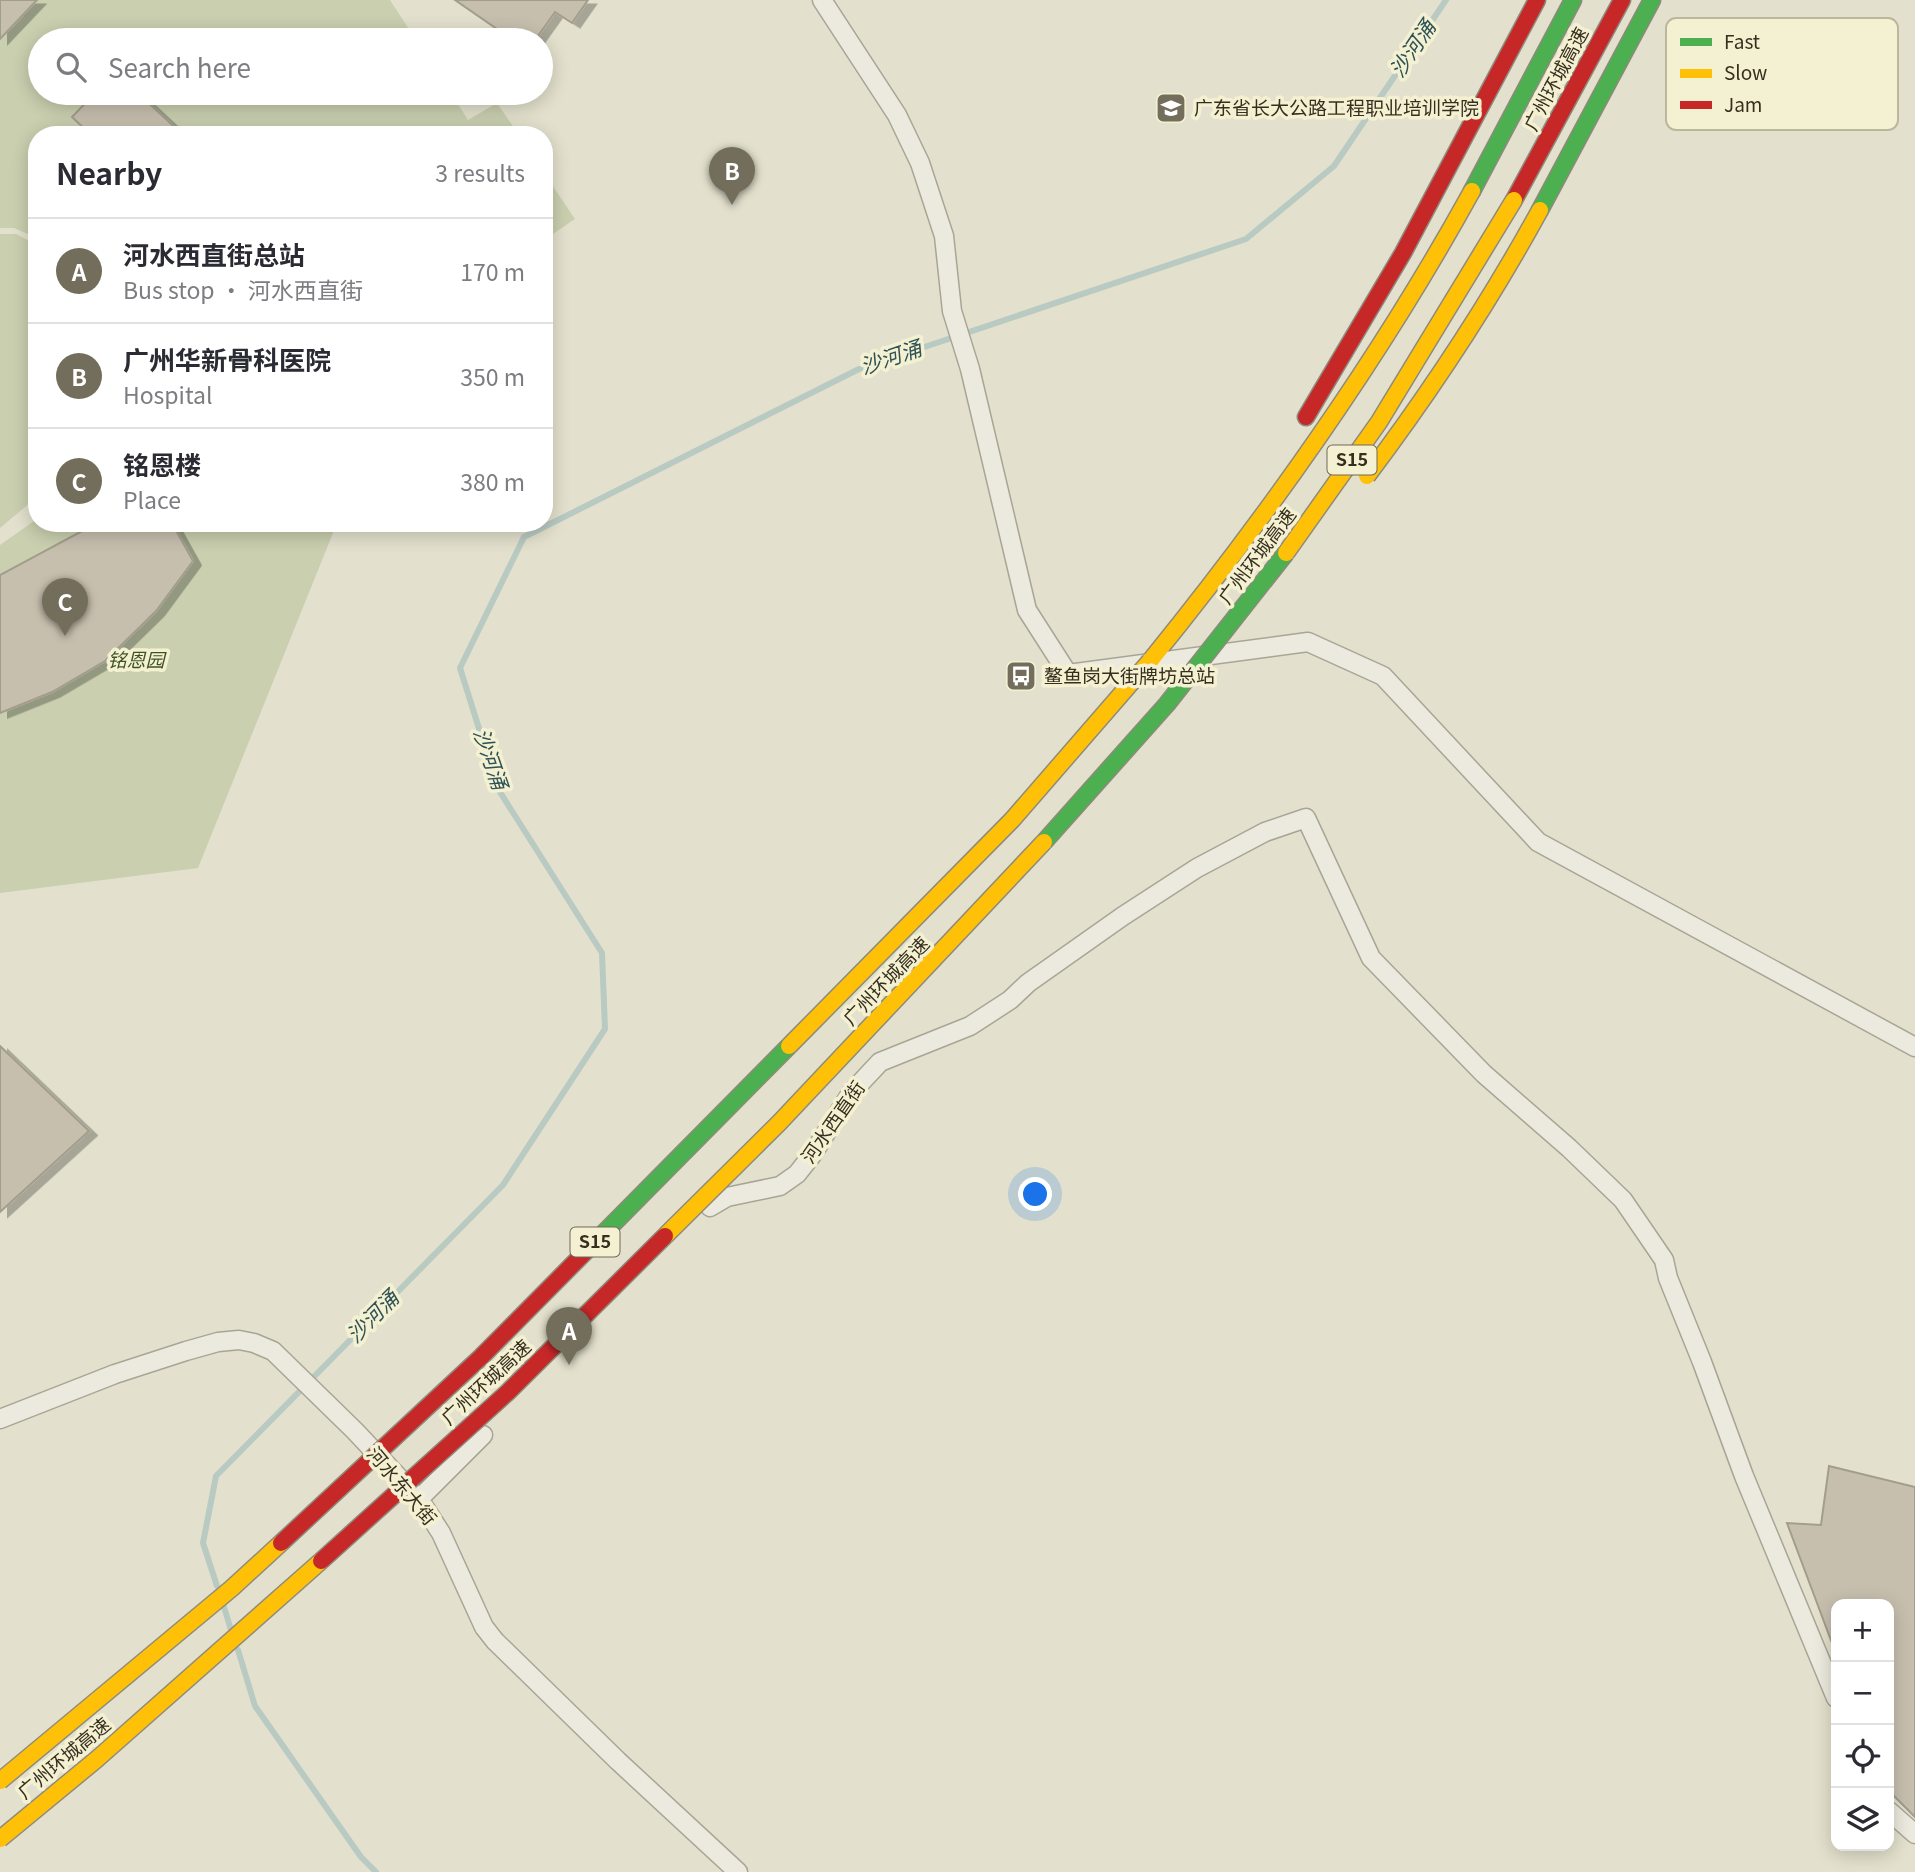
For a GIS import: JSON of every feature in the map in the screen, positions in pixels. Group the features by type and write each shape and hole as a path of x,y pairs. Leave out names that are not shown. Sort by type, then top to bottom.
{"highway":[{"path":"1295,436 1397,264 1537,0"},
{"name":"广州环城高速","path":"0,1782 232,1588 481,1357 1012,821 1204,595 1311,449 1418,285 1573,0"},
{"name":"广州环城高速","path":"0,1839 97,1759 258,1618 508,1392 789,1113 1006,885 1167,704 1277,566 1411,371 1514,200 1622,0"},
{"path":"1356,488 1431,391 1477,320 1536,219 1652,0"},
{"path":"1150,661 1183,615 1259,494"},
{"path":"1167,704 1324,526"}],"street":[{"path":"822,0 897,116 920,163 944,236 951,311 970,369 1027,610 1068,674 1308,642 1383,676 1538,842 1915,1047"},
{"name":"河水西直街","path":"419,1499 677,1242 699,1214 727,1197 780,1186 797,1174 812,1155 836,1112 880,1062 971,1026 1162,890 1265,832 1306,818 1371,958 1483,1074 1569,1148 1623,1200 1658,1251 1744,1476 1831,1686"},
{"name":"河水东大街","path":"0,1419 116,1374 218,1342 239,1340 273,1351 419,1499 441,1533 484,1628 495,1641 618,1761 738,1872"},
{"path":"1894,1815 1915,1834"}],"green space":[{"path":"0,0 390,0 408,28 28,28 28,105 459,105 468,120 494,105 498,105 513,126 28,126 28,234 14,228 0,228"},
{"path":"553,186 575,219 553,234"},
{"path":"0,234 16,234 28,240 28,505 0,528"},
{"name":"铭恩园","path":"28,525 28,532 333,532 198,868 0,893 0,545"}],"building":[{"path":"0,0 37,0 0,39"},
{"path":"455,0 588,0 572,23 555,12 544,28 496,28"},
{"path":"84,105 151,105 173,126 82,126 72,117"},
{"path":"80,532 177,532 193,561 156,611 105,661 52,692 0,713 0,575"},
{"path":"0,1046 89,1131 0,1212"},
{"path":"1829,1466 1915,1487 1915,1817 1894,1796 1894,1599 1831,1599 1831,1640 1787,1523 1821,1525"}],"waterway":[{"name":"沙河涌","path":"553,522 859,369 1246,239 1334,166 1446,0"},
{"name":"沙河涌","path":"217,1586 203,1543 216,1476 503,1185 605,1029 602,953 498,789 460,668 524,537 534,532"},
{"name":"沙河涌","path":"224,1607 231,1630"},
{"name":"沙河涌","path":"238,1650 255,1706 361,1857 376,1872"}],"traffic: fast":[{"path":"1472,191 1573,0"},
{"path":"1540,210 1652,0"},
{"path":"1044,842 1167,704 1286,553"},
{"path":"596,1241 789,1046"}],"traffic: slow":[{"path":"1150,661 1238,549 1322,433 1400,314 1472,191"},
{"path":"1286,553 1379,422 1514,200"},
{"path":"1367,476 1458,346 1540,210"},
{"path":"789,1046 1012,820 1150,661"},
{"path":"665,1236 779,1123 1044,842"},
{"path":"0,1781 232,1588 281,1543"},
{"path":"0,1839 97,1759 321,1561"}],"traffic: jam":[{"path":"1306,417 1403,253 1537,0"},
{"path":"1514,200 1622,0"},
{"path":"321,1561 508,1392 665,1236"},
{"path":"281,1543 481,1357 596,1241"}],"place":[{"name":"广东省长大公路工程职业培训学院","path":"1171,108"},
{"name":"广州华新骨科医院","path":"732,205"},
{"name":"铭恩楼","path":"65,636"},
{"name":"鳌鱼岗大街牌坊总站","path":"1021,676"},
{"name":"河水西直街总站","path":"569,1365"}]}
